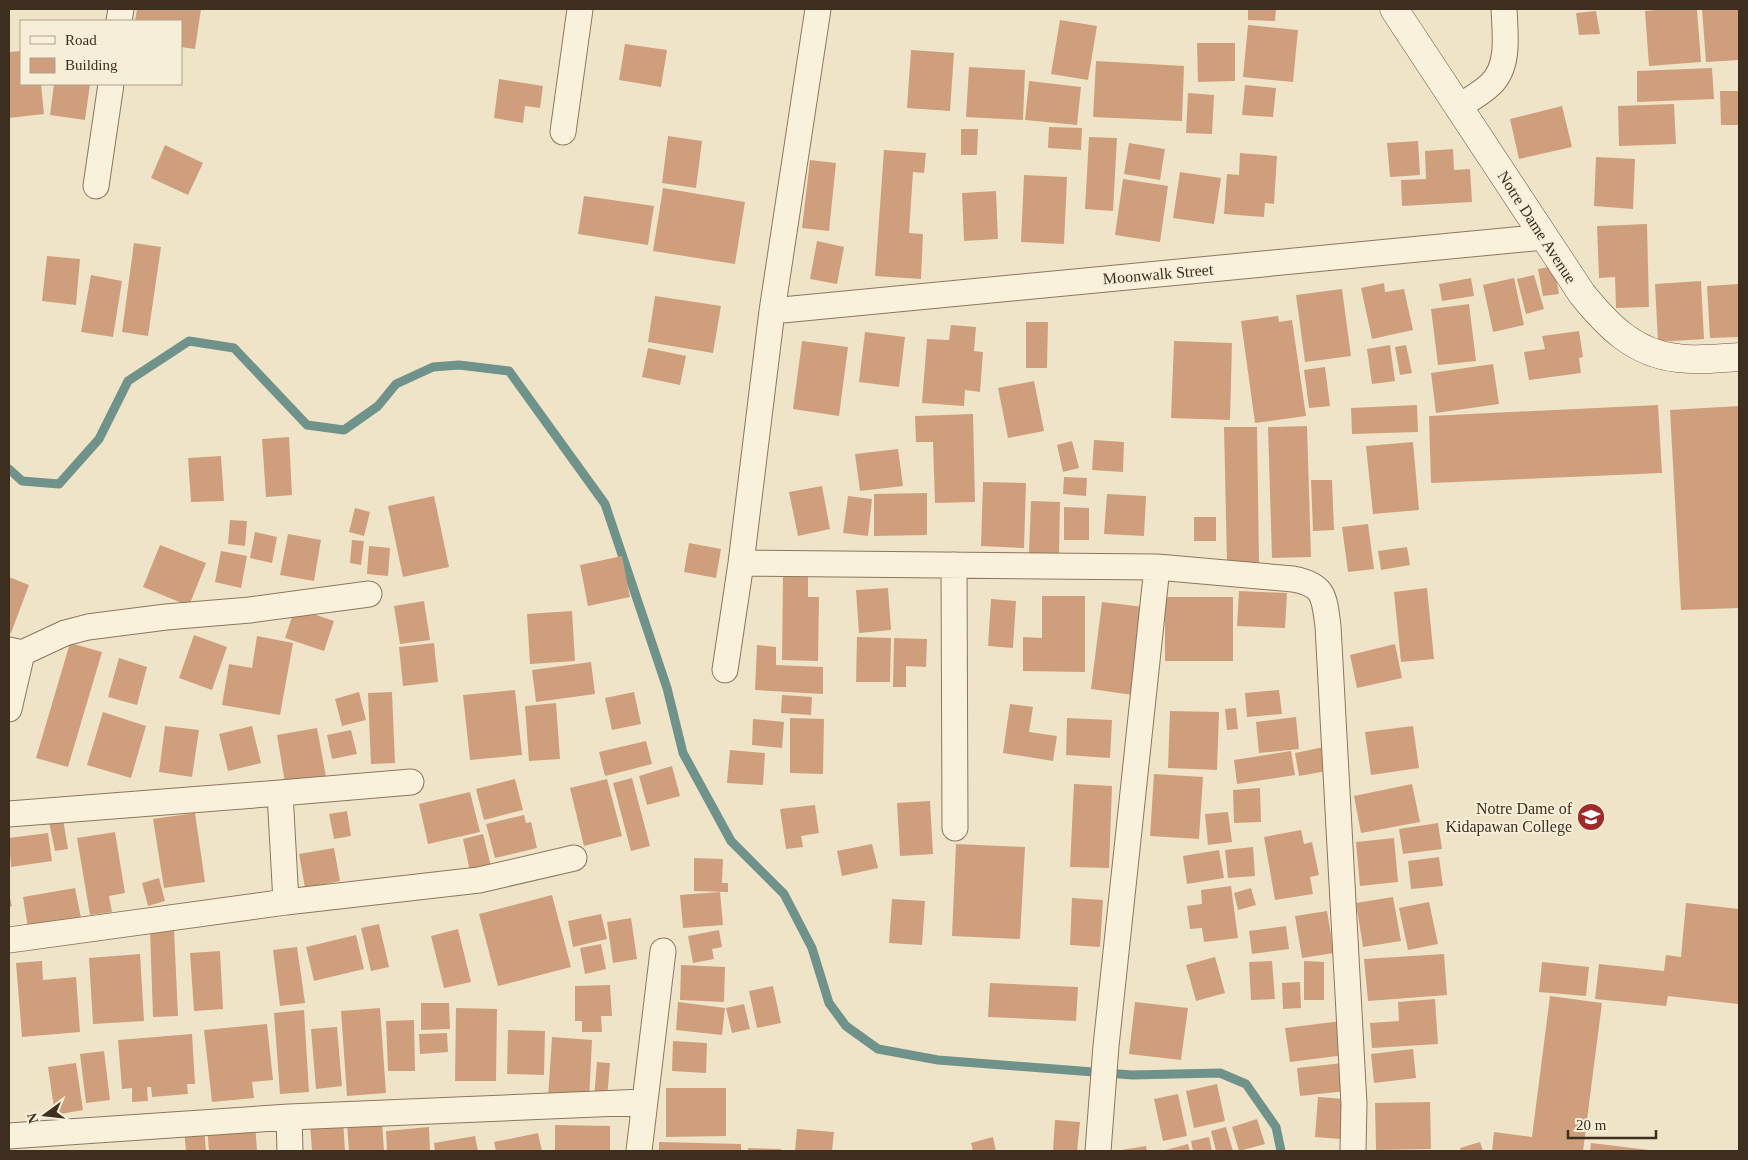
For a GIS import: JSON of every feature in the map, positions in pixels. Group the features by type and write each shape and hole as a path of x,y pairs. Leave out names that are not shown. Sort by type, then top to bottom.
{"street":[{"path":"563,132 580,9"},
{"path":"725,670 742,563 772,311 823,9"},
{"name":"Notre Dame Avenue","path":"1394,9 1582,294 1606,323 1630,341 1656,354 1678,358 1739,357"},
{"path":"1458,107 1491,85 1499,74 1504,59 1504,9"},
{"path":"96,186 111,85"},
{"name":"Moonwalk Street","path":"772,311 1544,237"},
{"path":"742,563 1157,567 1307,581 1318,588 1324,600 1329,636 1353,1084 1354,1151"},
{"path":"954,565 955,828"},
{"path":"1098,1151 1106,1046 1157,567"},
{"path":"9,709 15,652 66,633 88,627 166,617 250,610 369,594"},
{"path":"9,814 411,782"},
{"path":"280,793 286,902"},
{"path":"9,940 286,902 479,880 574,858"},
{"path":"639,1151 663,951"},
{"path":"9,1136 288,1117 644,1102"},
{"path":"288,1117 290,1151"}],"building":[{"path":"137,9 201,9 195,49 182,47 182,20 135,20"},
{"path":"1248,9 1276,9 1275,21 1248,20"},
{"path":"1697,9 1701,62 1649,66 1645,11"},
{"path":"1702,9 1739,9 1739,60 1706,62"},
{"path":"1596,11 1600,34 1579,35 1576,13"},
{"path":"1060,20 1097,26 1088,80 1051,74"},
{"path":"1248,25 1298,30 1293,82 1243,77"},
{"path":"1197,43 1235,43 1235,81 1198,82"},
{"path":"625,44 667,50 661,87 619,80"},
{"path":"911,50 954,53 950,111 907,108"},
{"path":"20,51 20,85 41,85 44,114 9,118 9,52"},
{"path":"1096,61 1184,66 1182,121 1093,117"},
{"path":"969,67 1025,70 1023,120 966,117"},
{"path":"1712,68 1714,99 1637,102 1637,71"},
{"path":"499,79 543,86 540,108 525,106 523,123 494,118"},
{"path":"1029,81 1081,87 1077,125 1025,120"},
{"path":"54,85 90,85 85,120 50,115"},
{"path":"1245,85 1276,88 1273,117 1242,115"},
{"path":"1720,91 1739,91 1739,125 1721,125"},
{"path":"1188,93 1214,95 1212,134 1186,133"},
{"path":"1674,104 1676,144 1619,146 1618,106"},
{"path":"1562,106 1572,147 1519,159 1510,119"},
{"path":"1049,127 1082,128 1081,150 1048,148"},
{"path":"961,129 978,129 977,155 961,155"},
{"path":"668,136 702,141 696,188 662,183"},
{"path":"1089,137 1117,138 1113,211 1085,209"},
{"path":"1418,141 1420,175 1390,177 1387,143"},
{"path":"1129,143 1165,149 1160,180 1124,174"},
{"path":"165,145 203,163 188,195 151,178"},
{"path":"1453,149 1454,170 1470,169 1472,202 1402,206 1401,180 1426,179 1425,151"},
{"path":"884,150 926,153 924,173 913,172 909,233 923,234 921,279 875,276"},
{"path":"1240,153 1277,156 1274,204 1265,203 1264,217 1224,214 1227,174 1239,175"},
{"path":"1596,157 1635,159 1633,209 1594,206"},
{"path":"810,160 836,163 829,231 802,228"},
{"path":"1180,172 1221,178 1214,224 1173,218"},
{"path":"1024,175 1067,177 1064,244 1021,242"},
{"path":"1123,179 1168,186 1160,242 1115,235"},
{"path":"663,188 745,202 735,264 653,251"},
{"path":"996,191 998,239 964,241 962,193"},
{"path":"584,196 654,206 648,245 578,234"},
{"path":"1647,224 1649,307 1616,308 1615,277 1599,278 1597,226"},
{"path":"817,241 844,247 837,284 810,279"},
{"path":"134,243 161,247 148,336 122,332"},
{"path":"47,256 80,259 76,305 42,301"},
{"path":"1554,266 1559,294 1543,296 1538,269"},
{"path":"91,275 122,281 113,337 81,332"},
{"path":"1534,275 1544,309 1526,314 1517,279"},
{"path":"1471,278 1474,296 1442,301 1439,284"},
{"path":"1514,278 1524,325 1493,332 1483,285"},
{"path":"1701,281 1704,339 1658,342 1655,284"},
{"path":"1384,283 1385,292 1404,289 1413,330 1372,339 1361,288"},
{"path":"1739,284 1739,337 1710,338 1707,286"},
{"path":"1342,289 1351,356 1305,362 1296,295"},
{"path":"655,296 721,306 713,353 648,342"},
{"path":"1469,304 1476,361 1438,365 1431,309"},
{"path":"1278,316 1279,322 1292,320 1306,416 1255,423 1241,321"},
{"path":"1026,322 1048,322 1047,368 1026,368"},
{"path":"951,325 976,327 974,351 983,352 980,392 965,390 964,406 922,403 927,339 949,340"},
{"path":"1579,331 1583,357 1579,358 1581,373 1529,380 1524,352 1545,349 1542,336"},
{"path":"865,332 905,337 899,387 859,382"},
{"path":"802,341 848,347 839,416 793,409"},
{"path":"1174,341 1232,343 1230,420 1171,418"},
{"path":"1390,345 1395,381 1372,384 1367,349"},
{"path":"1406,345 1412,373 1400,375 1395,347"},
{"path":"648,348 686,356 680,385 642,377"},
{"path":"1493,364 1499,404 1436,413 1431,373"},
{"path":"1325,367 1330,406 1309,408 1304,370"},
{"path":"1034,381 1044,431 1008,438 998,388"},
{"path":"1417,405 1418,432 1352,434 1351,408"},
{"path":"1658,405 1662,473 1431,483 1429,416"},
{"path":"1739,406 1739,608 1681,610 1670,410"},
{"path":"973,414 975,502 935,503 933,442 916,442 915,416"},
{"path":"1307,426 1311,557 1272,558 1268,427"},
{"path":"1224,427 1257,427 1259,562 1227,563"},
{"path":"289,437 292,495 266,497 262,439"},
{"path":"1094,440 1124,442 1123,472 1092,470"},
{"path":"1072,441 1079,468 1063,472 1057,445"},
{"path":"1413,442 1419,510 1373,514 1366,446"},
{"path":"898,449 903,486 860,491 855,454"},
{"path":"221,456 224,501 191,502 188,458"},
{"path":"1064,477 1087,478 1086,496 1063,494"},
{"path":"1311,480 1332,480 1334,530 1313,531"},
{"path":"983,482 1026,483 1024,548 981,546"},
{"path":"822,486 830,529 798,536 789,492"},
{"path":"927,493 927,535 874,536 874,494"},
{"path":"1107,494 1146,496 1144,536 1104,534"},
{"path":"434,496 449,567 403,577 388,506"},
{"path":"848,496 872,499 868,536 843,533"},
{"path":"1031,501 1060,502 1059,554 1029,553"},
{"path":"1064,507 1089,508 1089,540 1064,540"},
{"path":"355,508 370,512 364,536 349,532"},
{"path":"1194,517 1216,517 1216,541 1194,541"},
{"path":"230,520 247,521 245,546 228,544"},
{"path":"1368,524 1374,569 1348,572 1342,527"},
{"path":"255,532 277,537 272,563 250,558"},
{"path":"288,534 321,540 314,581 280,575"},
{"path":"352,540 364,541 361,565 350,563"},
{"path":"689,543 721,549 716,578 684,572"},
{"path":"160,545 206,563 189,606 143,587"},
{"path":"369,546 390,548 388,576 367,574"},
{"path":"1407,547 1410,565 1381,570 1378,551"},
{"path":"221,551 247,556 241,588 215,582"},
{"path":"622,556 630,597 588,606 580,565"},
{"path":"9,577 29,585 11,633 9,632"},
{"path":"783,577 808,577 808,597 819,597 818,661 782,660"},
{"path":"888,588 891,630 859,633 856,590"},
{"path":"1427,588 1434,659 1401,662 1394,592"},
{"path":"1239,591 1287,593 1285,628 1237,626"},
{"path":"1042,596 1085,596 1085,672 1023,671 1023,637 1042,638"},
{"path":"1165,597 1233,597 1233,661 1165,661"},
{"path":"991,599 1016,601 1013,648 988,646"},
{"path":"424,601 430,640 400,644 394,606"},
{"path":"1102,602 1144,607 1133,695 1091,689"},
{"path":"295,608 334,621 324,651 285,638"},
{"path":"572,611 575,661 530,664 527,614"},
{"path":"194,635 227,647 212,690 179,678"},
{"path":"257,636 293,643 280,715 222,705 229,664 252,668"},
{"path":"857,637 891,638 890,682 856,682"},
{"path":"894,638 927,639 926,667 906,666 906,687 893,687"},
{"path":"70,643 102,652 68,767 36,758"},
{"path":"434,643 438,682 403,686 399,647"},
{"path":"1395,644 1402,678 1357,688 1350,655"},
{"path":"757,645 776,647 776,665 823,667 823,694 755,690"},
{"path":"119,658 147,667 137,705 108,697"},
{"path":"591,662 595,694 536,702 532,670"},
{"path":"515,690 522,755 470,760 463,695"},
{"path":"1279,690 1282,714 1247,717 1245,693"},
{"path":"359,692 366,720 342,726 335,699"},
{"path":"392,692 395,763 371,764 368,693"},
{"path":"634,692 641,724 612,730 605,698"},
{"path":"782,695 812,697 811,715 781,713"},
{"path":"556,703 560,759 529,761 525,706"},
{"path":"1010,704 1033,707 1029,732 1057,736 1053,761 1003,753"},
{"path":"1236,708 1238,729 1227,730 1225,709"},
{"path":"1170,711 1219,712 1217,770 1168,768"},
{"path":"103,712 146,726 131,778 87,765"},
{"path":"1296,717 1299,749 1259,753 1256,722"},
{"path":"790,718 824,719 823,774 790,773"},
{"path":"1067,718 1112,720 1110,758 1066,755"},
{"path":"753,719 784,722 782,748 752,745"},
{"path":"165,726 199,730 192,777 159,772"},
{"path":"252,726 261,763 228,771 219,734"},
{"path":"1413,726 1419,768 1371,775 1365,732"},
{"path":"317,728 327,782 286,789 277,735"},
{"path":"351,730 357,754 332,759 327,735"},
{"path":"646,741 652,764 605,776 599,752"},
{"path":"1324,747 1327,771 1299,776 1295,753"},
{"path":"730,750 765,753 763,785 727,783"},
{"path":"1291,751 1295,775 1237,784 1234,760"},
{"path":"672,766 680,796 647,805 639,776"},
{"path":"1154,774 1203,777 1199,839 1150,836"},
{"path":"632,778 650,846 631,851 613,783"},
{"path":"515,779 523,810 484,820 476,789"},
{"path":"607,779 622,836 584,846 570,788"},
{"path":"1074,784 1112,786 1109,868 1070,867"},
{"path":"1412,784 1420,822 1361,833 1354,796"},
{"path":"1260,788 1261,822 1234,823 1233,790"},
{"path":"470,792 480,832 428,844 419,804"},
{"path":"930,801 933,854 900,856 897,803"},
{"path":"815,805 819,833 801,836 803,847 786,849 780,809"},
{"path":"347,811 351,836 334,839 329,814"},
{"path":"1228,812 1232,842 1208,845 1205,814"},
{"path":"195,813 205,882 164,888 153,819"},
{"path":"524,815 526,823 531,822 537,848 495,858 486,824"},
{"path":"63,819 68,849 55,851 49,822"},
{"path":"1438,823 1442,849 1403,854 1399,829"},
{"path":"1301,830 1304,844 1312,842 1319,875 1310,877 1313,894 1275,900 1264,837"},
{"path":"115,832 125,893 109,896 112,912 90,915 77,838"},
{"path":"48,833 52,861 11,867 9,838"},
{"path":"483,834 491,866 470,871 463,839"},
{"path":"1394,838 1398,882 1360,886 1356,842"},
{"path":"872,844 878,868 842,876 837,851"},
{"path":"956,844 1025,847 1020,939 952,936"},
{"path":"1253,847 1255,876 1228,878 1225,850"},
{"path":"334,848 340,881 305,888 299,854"},
{"path":"1219,850 1224,878 1187,884 1183,856"},
{"path":"1439,857 1443,886 1411,889 1408,861"},
{"path":"694,858 723,859 722,883 728,883 728,892 694,891"},
{"path":"159,878 165,901 148,906 142,883"},
{"path":"1231,886 1238,938 1204,942 1202,928 1190,929 1187,906 1202,904 1201,890"},
{"path":"75,888 81,918 28,928 23,897"},
{"path":"1251,888 1256,905 1238,910 1234,893"},
{"path":"720,892 723,925 683,928 680,895"},
{"path":"9,894 12,906 9,907"},
{"path":"552,895 571,967 498,986 479,914"},
{"path":"1393,897 1401,941 1363,947 1356,903"},
{"path":"1072,898 1103,900 1100,947 1070,945"},
{"path":"892,899 925,901 922,945 889,943"},
{"path":"1429,902 1438,944 1408,950 1399,908"},
{"path":"1686,903 1739,909 1738,1004 1668,996 1666,1006 1595,999 1599,964 1664,971 1666,955 1681,957"},
{"path":"1327,911 1334,953 1302,958 1295,916"},
{"path":"601,914 607,939 573,947 568,921"},
{"path":"631,918 637,959 613,963 607,922"},
{"path":"379,924 389,967 371,971 361,928"},
{"path":"1286,926 1289,949 1252,954 1249,931"},
{"path":"174,929 178,1016 153,1017 150,930"},
{"path":"458,929 471,982 444,988 431,936"},
{"path":"719,930 722,947 712,949 714,959 693,963 688,936"},
{"path":"356,935 364,969 314,981 306,947"},
{"path":"601,944 606,969 585,974 580,948"},
{"path":"297,947 305,1003 280,1006 273,950"},
{"path":"220,951 223,1009 194,1011 190,953"},
{"path":"140,954 144,1021 93,1024 89,958"},
{"path":"1444,954 1447,995 1368,1001 1364,959"},
{"path":"1215,957 1225,993 1196,1001 1186,965"},
{"path":"42,961 43,980 76,977 80,1032 22,1037 16,963"},
{"path":"1272,961 1275,999 1251,1000 1249,962"},
{"path":"1304,961 1324,962 1324,1000 1304,1000"},
{"path":"1542,962 1589,967 1586,996 1539,992"},
{"path":"681,965 725,967 724,1002 680,1000"},
{"path":"1300,982 1301,1008 1283,1009 1282,983"},
{"path":"990,983 1078,987 1076,1021 988,1017"},
{"path":"610,985 612,1016 601,1016 602,1032 582,1032 582,1021 575,1021 575,986"},
{"path":"773,986 781,1023 757,1028 749,991"},
{"path":"1550,996 1602,1003 1583,1151 1492,1151 1494,1132 1532,1137"},
{"path":"1435,999 1438,1044 1372,1048 1370,1023 1399,1021 1398,1002"},
{"path":"678,1002 725,1008 722,1035 676,1030"},
{"path":"1135,1002 1188,1008 1181,1060 1129,1054"},
{"path":"421,1003 449,1003 450,1029 421,1030"},
{"path":"744,1004 750,1029 732,1033 726,1008"},
{"path":"380,1008 386,1093 347,1096 341,1011"},
{"path":"456,1008 497,1009 496,1081 455,1081"},
{"path":"304,1010 309,1092 280,1094 274,1013"},
{"path":"414,1020 415,1071 388,1071 386,1021"},
{"path":"1341,1021 1345,1055 1290,1062 1285,1028"},
{"path":"267,1024 273,1080 252,1082 254,1098 212,1102 204,1030"},
{"path":"337,1027 342,1086 316,1089 311,1029"},
{"path":"508,1030 545,1031 544,1075 507,1074"},
{"path":"447,1033 448,1052 420,1054 419,1034"},
{"path":"192,1034 195,1084 187,1084 188,1094 152,1097 151,1087 147,1087 148,1101 132,1102 132,1088 122,1089 118,1040"},
{"path":"552,1037 592,1040 589,1101 548,1098"},
{"path":"673,1041 707,1043 706,1073 672,1071"},
{"path":"1413,1049 1416,1078 1374,1083 1371,1054"},
{"path":"104,1051 110,1100 86,1103 80,1054"},
{"path":"597,1062 610,1063 607,1099 594,1098"},
{"path":"76,1063 83,1110 55,1115 48,1067"},
{"path":"1343,1063 1346,1091 1300,1096 1297,1068"},
{"path":"1217,1084 1225,1121 1194,1128 1186,1091"},
{"path":"666,1088 726,1088 726,1136 666,1137"},
{"path":"1178,1094 1187,1136 1163,1141 1154,1099"},
{"path":"1318,1097 1344,1099 1341,1139 1315,1137"},
{"path":"1430,1102 1431,1149 1376,1150 1375,1103"},
{"path":"1257,1119 1265,1144 1239,1151 1232,1127"},
{"path":"343,1120 345,1151 312,1151 310,1122"},
{"path":"1055,1120 1080,1122 1077,1151 1053,1151"},
{"path":"382,1122 384,1151 349,1151 347,1124"},
{"path":"255,1123 257,1151 209,1151 207,1127"},
{"path":"555,1125 610,1126 610,1151 555,1151"},
{"path":"204,1127 206,1151 186,1151 184,1129"},
{"path":"429,1127 430,1151 387,1151 386,1131"},
{"path":"1226,1127 1233,1151 1216,1151 1211,1131"},
{"path":"797,1129 834,1132 832,1151 795,1151"},
{"path":"538,1133 542,1151 496,1151 494,1142"},
{"path":"475,1136 478,1151 435,1151 434,1143"},
{"path":"993,1137 996,1151 973,1151 971,1143"},
{"path":"1209,1137 1212,1151 1193,1151 1191,1141"},
{"path":"659,1142 741,1144 741,1151 659,1151"},
{"path":"1480,1142 1483,1151 1461,1151 1460,1148"},
{"path":"1591,1143 1649,1150 1649,1151 1590,1151"},
{"path":"1188,1144 1190,1151 1162,1151"},
{"path":"1146,1146 1147,1151 1121,1151 1121,1150"},
{"path":"748,1148 781,1149 781,1151 748,1151"}],"waterway":[{"path":"9,469 22,481 59,484 99,439 128,381 189,341 234,348 307,425 344,430 378,406 396,384 433,367 459,365 509,371 605,504 667,688 683,753 731,841 784,894 812,948 829,1003 846,1026 878,1049 938,1060 1132,1075 1220,1073 1246,1084 1276,1127 1281,1151"}],"place":[{"name":"Notre Dame of Kidapawan College","path":"1591,817"}]}
